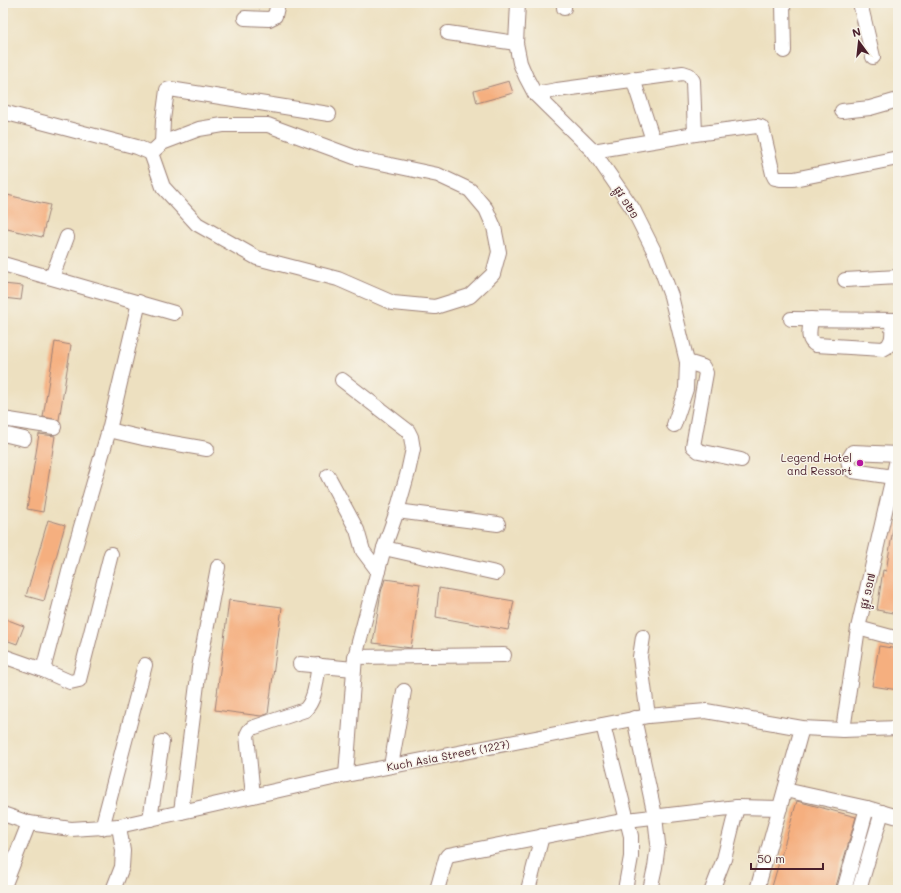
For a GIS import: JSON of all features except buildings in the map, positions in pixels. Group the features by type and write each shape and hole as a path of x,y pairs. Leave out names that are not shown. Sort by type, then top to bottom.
{"street":[{"path":"245,18 269,19 275,16 278,3"},
{"name":"ផ្លូវ ១២១","path":"518,3 516,42 520,63 535,94 593,151 633,209 656,256 672,296 687,362 686,390 674,425"},
{"path":"783,3 784,51"},
{"path":"860,3 873,57"},
{"path":"448,33 516,42"},
{"path":"535,94 683,73 689,75 693,80 695,134"},
{"path":"634,79 653,140"},
{"path":"162,143 167,90 170,89 328,114"},
{"path":"842,111 870,108 898,100"},
{"path":"3,112 151,152"},
{"path":"223,125 268,125 357,158 438,175 470,190 486,209 494,227 499,252 493,274 470,296 435,308 393,302 338,279 257,258 197,224 163,187 151,152 162,143 199,129 223,125"},
{"path":"593,151 695,134 761,127 775,178 794,179 898,158"},
{"path":"52,277 67,237"},
{"path":"3,264 140,302 174,313"},
{"path":"845,280 898,277"},
{"path":"43,670 76,544 109,430 140,302"},
{"path":"791,319 811,319 895,320 891,342 888,347 883,349 816,345 811,342 809,337 811,319"},
{"path":"687,362 703,367 706,373 693,446 700,451 741,460"},
{"path":"342,380 408,431 411,437 413,449 397,511 384,548 355,663 346,775"},
{"path":"3,419 54,427"},
{"path":"109,430 143,438 207,449"},
{"path":"3,434 24,438"},
{"path":"893,477 853,471 850,469 848,460 853,452 898,454"},
{"name":"ផ្លូវ ១១៧","path":"843,730 858,628 898,454"},
{"path":"328,476 357,530 363,551 378,571"},
{"path":"397,511 498,524"},
{"path":"384,548 496,573"},
{"path":"3,656 43,670 70,682 79,680 111,554"},
{"path":"181,812 199,668 218,567"},
{"path":"858,628 895,638"},
{"path":"643,637 640,657 648,716"},
{"path":"300,664 319,665 504,655"},
{"path":"102,828 145,665"},
{"path":"253,796 247,734 252,728 305,710 312,700 319,665"},
{"path":"391,766 404,691"},
{"name":"Kuch Asia Street (1227)","path":"3,814 29,823 71,829 120,826 346,775 648,716 706,711 802,728 843,730 898,728"},
{"path":"634,718 655,816 658,844 656,867 650,890"},
{"path":"603,725 631,836 631,857 625,890"},
{"path":"757,890 802,728"},
{"path":"150,819 162,742"},
{"path":"785,790 867,808 898,817"},
{"path":"712,890 724,859 737,807"},
{"path":"438,890 448,855 542,836 655,816 737,807 780,808"},
{"path":"844,890 867,808"},
{"path":"859,890 882,812"},
{"path":"3,889 29,823"},
{"path":"113,890 122,867 123,851 120,826"},
{"path":"528,890 542,836"}],"place":[{"name":"Legend Hotel and Ressort","path":"860,463"}]}
